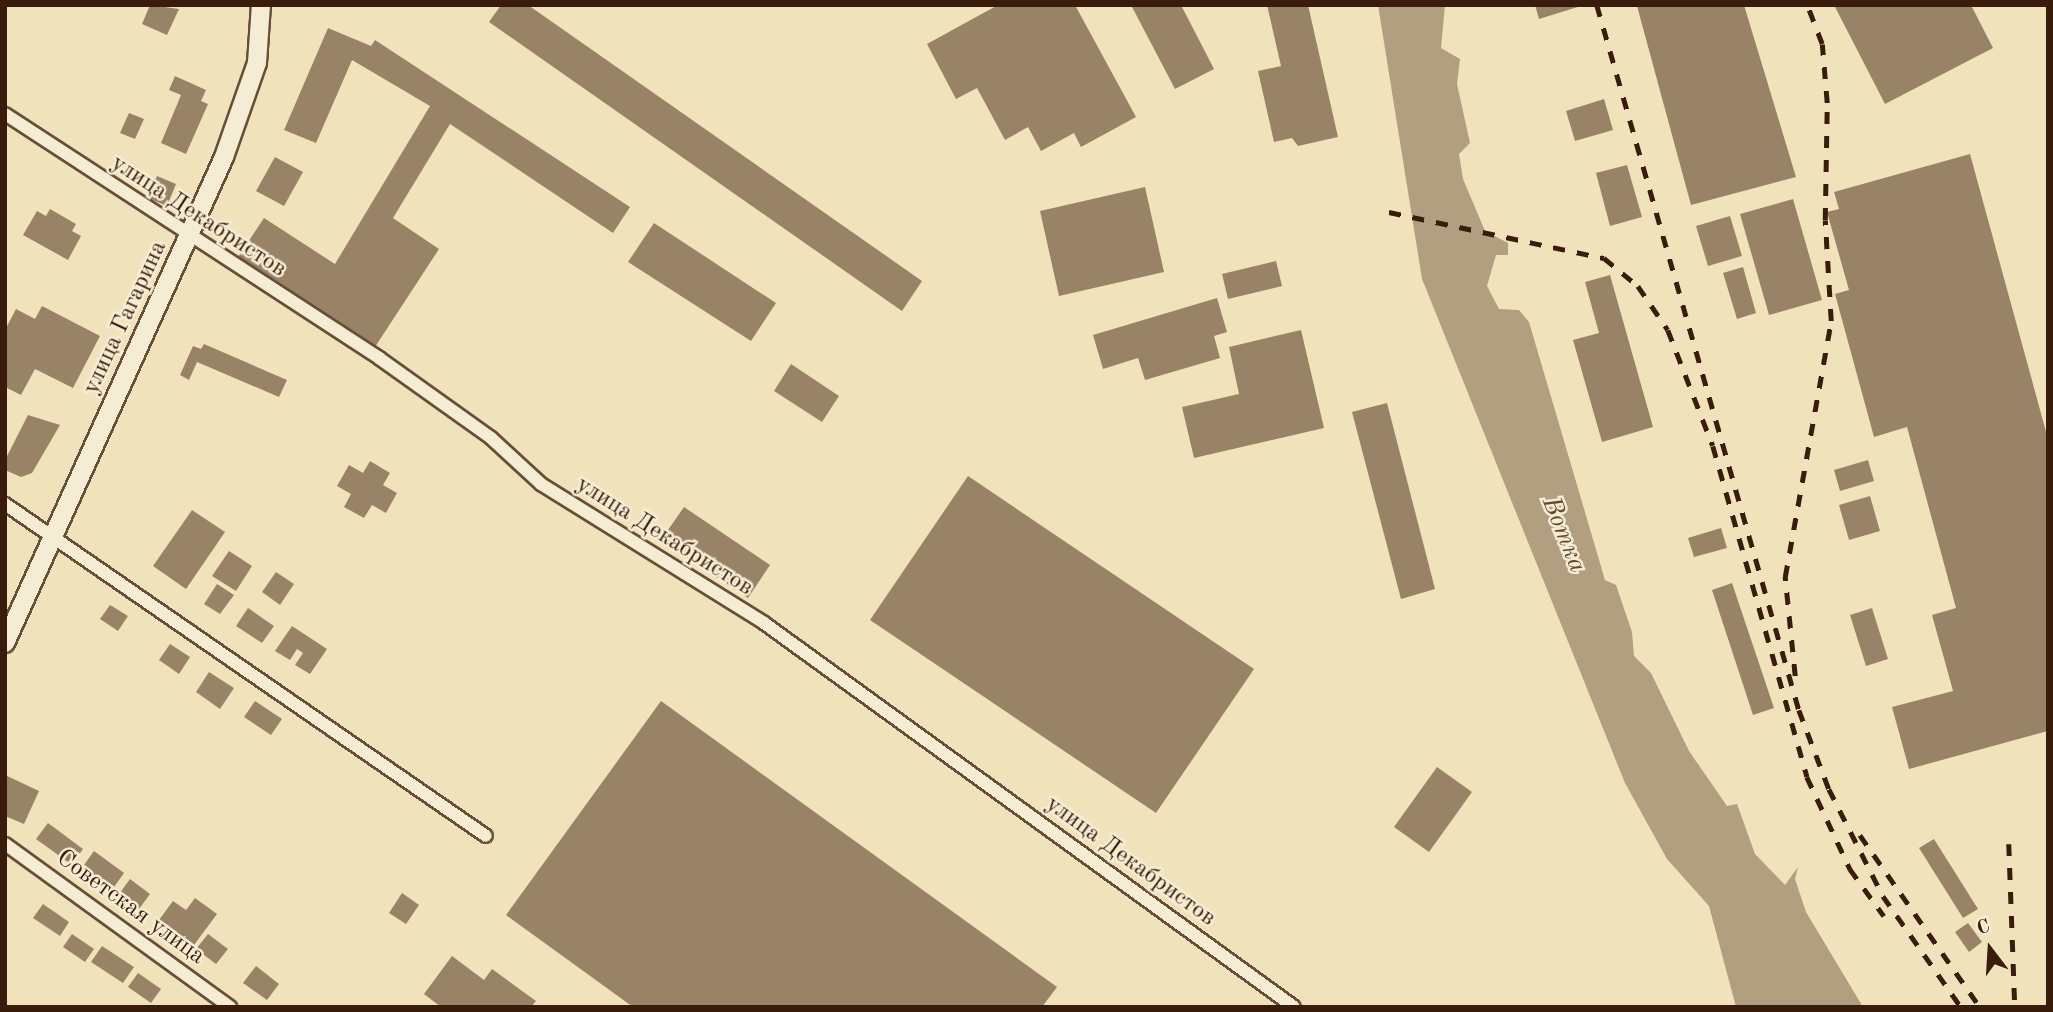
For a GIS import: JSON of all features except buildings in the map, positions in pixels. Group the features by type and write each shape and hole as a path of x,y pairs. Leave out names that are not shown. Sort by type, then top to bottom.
{"main road":[{"name":"улица Гагарина","path":"5,643 190,239 257,63 261,5"}],"street":[{"name":"улица Декабристов","path":"5,114 190,239 379,358 491,438 541,484 764,623 1294,1007"},
{"path":"5,504 486,836"},
{"name":"Советская улица","path":"5,844 230,1007"}],"water":[{"name":"Вотка","path":"1378,5 1445,5 1441,48 1460,59 1457,84 1470,143 1459,154 1463,179 1485,231 1508,243 1508,255 1496,255 1487,286 1499,309 1519,310 1529,322 1605,580 1616,585 1632,632 1634,656 1651,673 1689,751 1727,806 1737,804 1755,854 1785,885 1798,867 1795,879 1806,912 1863,1007 1736,1007 1709,906 1667,859 1625,783 1422,279"}],"railway":[{"path":"1597,5 1799,710 1829,789 1883,896 1961,1007"},
{"path":"1795,676 1785,577 1831,321 1825,220 1827,103 1822,44 1807,5"},
{"path":"1389,212 1604,258 1638,286 1668,330 1713,446 1807,777 1850,869 1884,916"},
{"path":"1860,835 1980,1007"},
{"path":"2009,844 2015,1007"}]}
